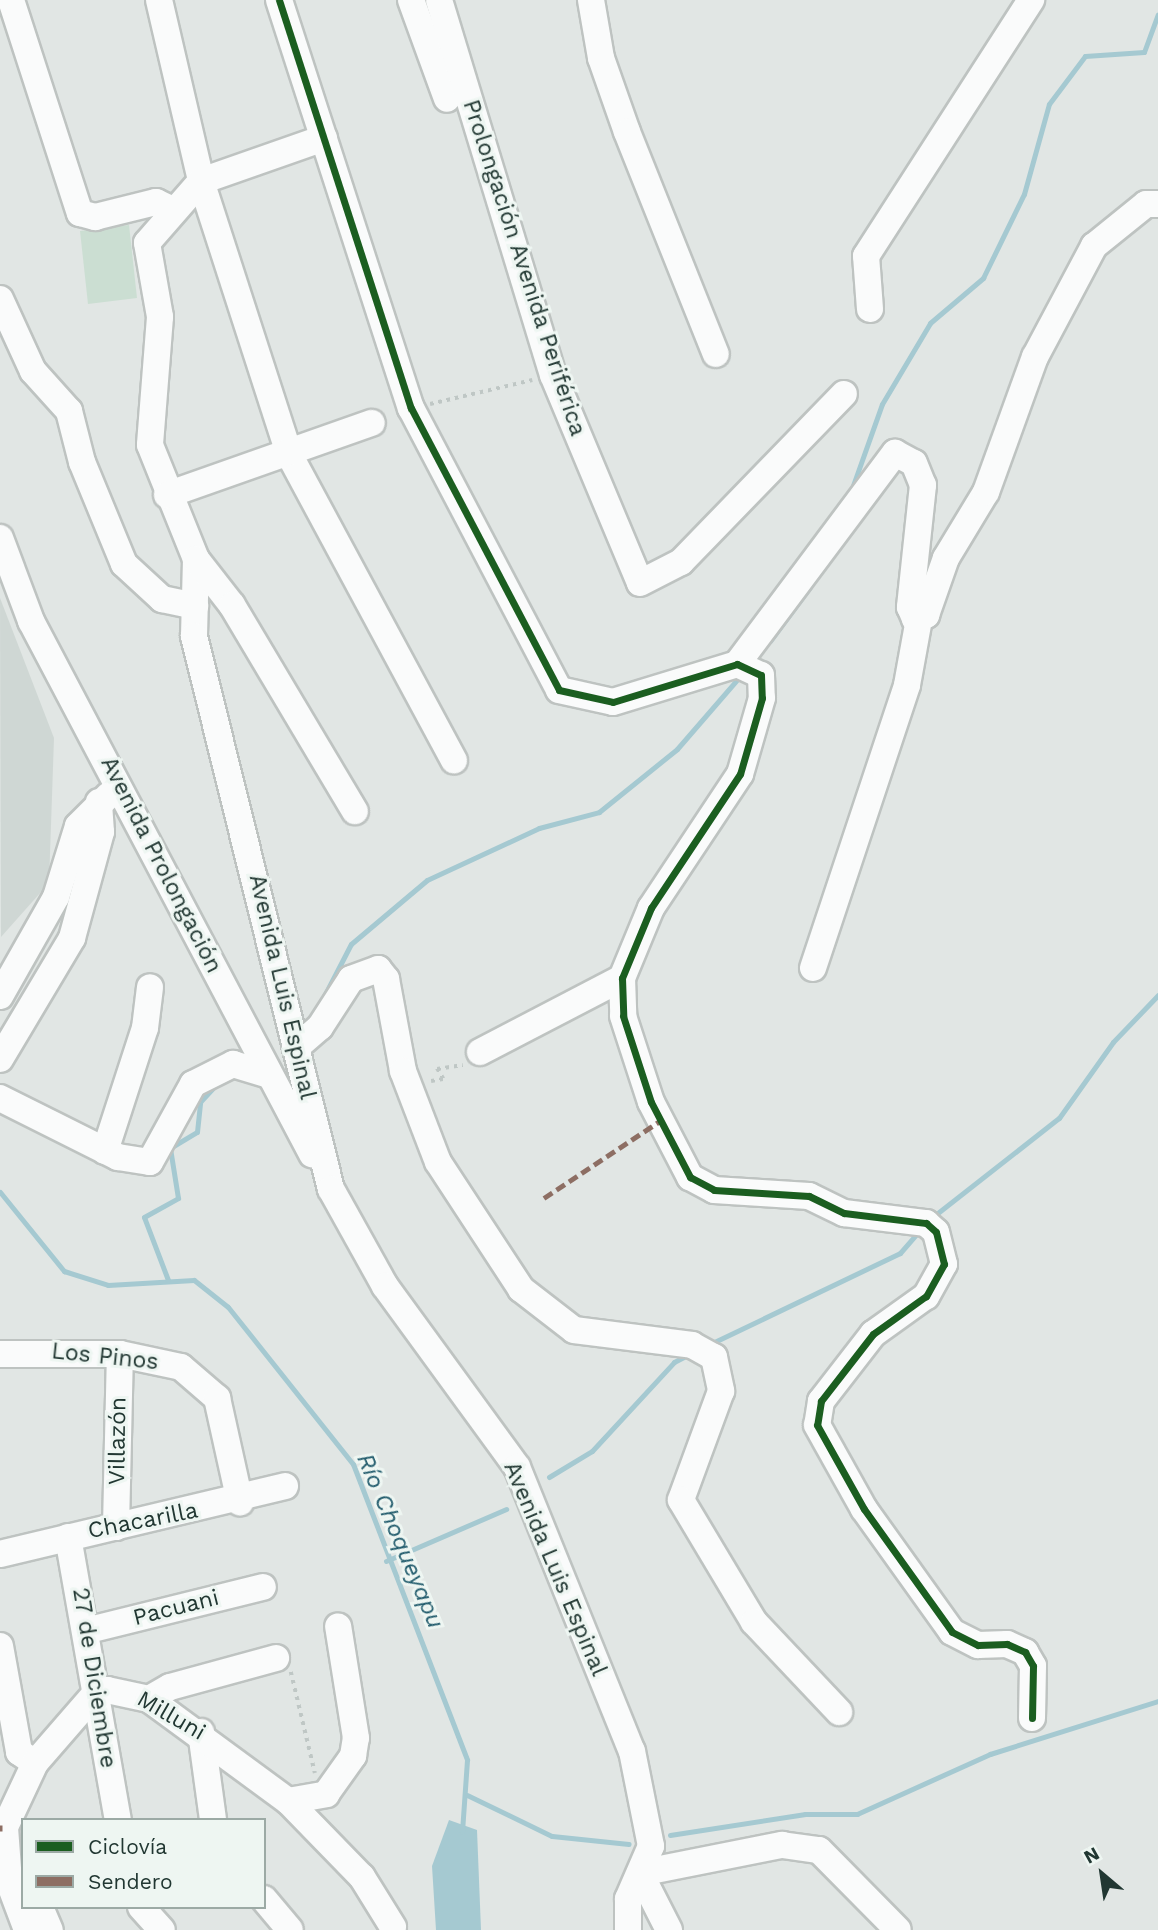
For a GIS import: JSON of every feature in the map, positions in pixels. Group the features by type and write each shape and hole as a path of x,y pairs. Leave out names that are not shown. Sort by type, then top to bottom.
{"street":[{"path":"11,0 80,213 95,217 156,202 172,209"},
{"path":"159,0 201,181 289,454 454,760"},
{"path":"279,0 411,408 559,690 589,699 636,699 737,664 895,453 914,463 923,485 910,575 910,607 919,619"},
{"path":"411,0 447,99"},
{"name":"Prolongación Avenida Periférica","path":"439,0 553,375 640,583 681,562 844,394"},
{"path":"591,0 618,108 716,354"},
{"path":"870,309 866,256 1031,0"},
{"path":"201,181 324,138"},
{"name":"Avenida Luis Espinal","path":"201,181 151,234 146,254 160,317 150,445 167,495 196,559 194,636 298,1046 331,1189 385,1286 517,1467 645,1794 651,1846 628,1899 628,1930"},
{"path":"813,968 907,685 919,619 986,492 1035,357 1094,246 1130,215 1158,204"},
{"path":"0,299 33,370 69,411 82,462 124,564 162,599 195,606"},
{"path":"167,495 372,423"},
{"name":"Avenida Prolongación","path":"0,538 32,621 123,785 269,1075 331,1189"},
{"path":"196,559 232,605 355,811"},
{"path":"737,664 754,669 764,687 740,774 651,908 622,978 623,1016 635,1061 691,1177 727,1193 809,1196 844,1213 926,1223 944,1245 944,1264 926,1296 873,1334 821,1401 817,1425 864,1509 953,1632 978,1645 1007,1644 1025,1652 1033,1666 1032,1718"},
{"path":"0,996 56,897 78,827 99,802 123,785"},
{"path":"0,1059 72,938 101,832 99,802"},
{"path":"298,1046 320,1027 351,979 378,969 386,979 403,1071 438,1162 521,1289 574,1330 692,1345 714,1357 721,1391 681,1500 754,1622 839,1712"},
{"path":"480,1052 622,978"},
{"path":"105,1151 145,1028 150,987"},
{"path":"0,1098 105,1151 150,1162 193,1084 233,1065 269,1075"},
{"name":"Los Pinos","path":"0,1354 120,1354 156,1359 202,1380 228,1425 240,1502"},
{"name":"Villazón","path":"116,1527 120,1354"},
{"name":"Chacarilla","path":"0,1555 68,1536 240,1502 285,1486"},
{"name":"27 de Diciembre","path":"68,1536 89,1629 95,1694 118,1818"},
{"name":"Pacuani","path":"89,1629 263,1587"},
{"path":"288,1801 319,1795 343,1776 356,1738 338,1626"},
{"path":"0,1646 19,1752 35,1763"},
{"path":"149,1699 170,1687 276,1658"},
{"name":"Milluni","path":"95,1694 125,1690 149,1699 201,1732 288,1801 362,1877 393,1927"},
{"path":"27,1930 9,1882 2,1823 35,1763 95,1694"},
{"path":"201,1732 212,1818"},
{"path":"2,1823 21,1864"},
{"path":"669,1930 640,1873 722,1853 809,1848 886,1925"},
{"path":"266,1901 290,1930"},
{"path":"41,1909 50,1930"},
{"path":"143,1909 162,1930"}],"path":[{"path":"411,408 553,375"},
{"path":"426,1088 428,1073 432,1083 443,1079 437,1069 451,1063 455,1070 463,1066 459,1058 467,1054 472,1060 480,1052"},
{"path":"276,1658 294,1675 319,1795"}],"shaded area":[{"path":"0,598 54,738 49,883 1,937"}],"green space":[{"path":"129,225 137,298 88,304 80,231"}],"water":[{"path":"449,1820 477,1830 481,1930 436,1930 432,1866"}],"waterway":[{"path":"851,491 882,404 930,323 983,278 1024,194 1049,104 1085,56 1144,52 1158,14"},
{"path":"770,641 810,587"},
{"path":"321,1002 351,944 427,880 539,828 599,812 677,749 742,674"},
{"path":"930,1219 1059,1118 1113,1042 1158,995"},
{"path":"168,1280 144,1217 178,1198 170,1148 197,1132 200,1102 215,1086"},
{"name":"Río Choqueyapu","path":"0,1192 64,1271 108,1285 194,1280 228,1307 353,1464 467,1760 462,1832"},
{"path":"708,1345 900,1253 919,1231"},
{"path":"549,1477 592,1451 674,1362 690,1354"},
{"path":"386,1561 506,1509"},
{"path":"670,1835 805,1814 857,1814 990,1754 1158,1701"},
{"path":"467,1795 552,1836 629,1844"}],"marked path":[{"path":"544,1198 660,1121"},
{"path":"0,1825 0,1831"}],"cycle path":[{"path":"279,0 411,408 559,690 613,702 737,664 761,675 762,698 740,774 651,908 622,978 623,1016 651,1102 690,1177 714,1190 809,1196 844,1213 926,1223 936,1232 944,1264 926,1296 873,1334 821,1401 817,1425 864,1509 952,1632 978,1645 1007,1644 1025,1652 1033,1666 1032,1718"}]}
